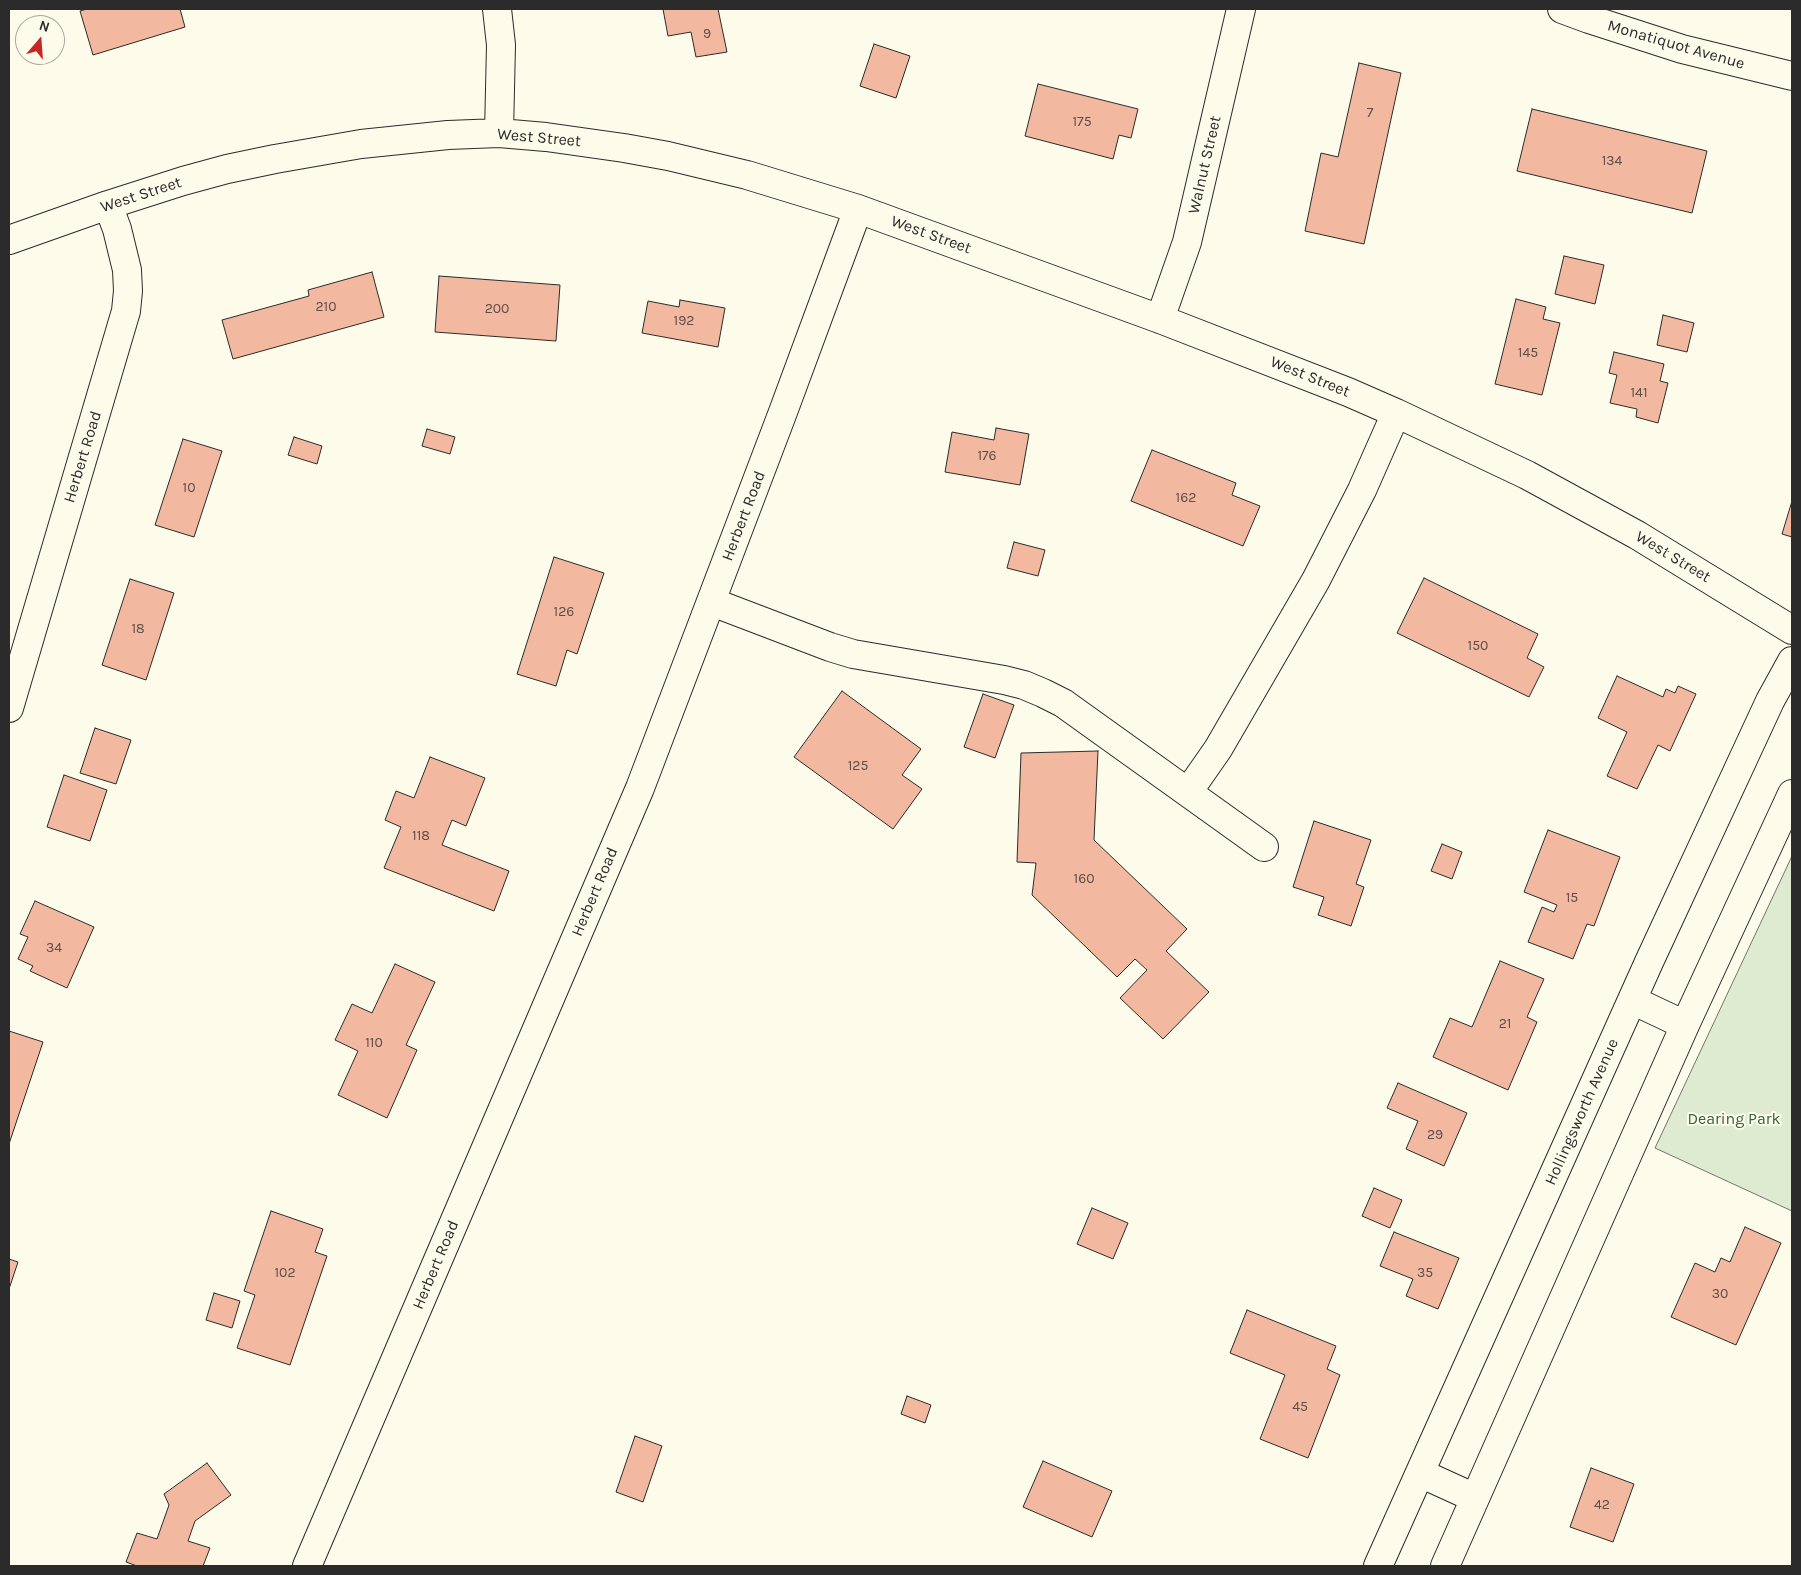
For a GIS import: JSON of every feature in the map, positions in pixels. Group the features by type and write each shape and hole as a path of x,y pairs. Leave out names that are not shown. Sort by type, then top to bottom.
{"street":[{"path":"497,9 501,45 500,133"},
{"name":"Walnut Street","path":"1160,319 1186,242 1241,9"},
{"name":"Monatiquot Avenue","path":"1562,9 1682,49 1792,76"},
{"name":"West Street","path":"9,240 108,205 227,169 322,150 403,138 500,133 546,137 668,156 747,174 858,209 1160,319 1307,375 1396,413 1527,475 1645,540 1792,630"},
{"name":"Herbert Road","path":"9,708 126,311 128,291 127,270 117,229 108,205"},
{"name":"Herbert Road","path":"307,1566 636,798 712,602 858,209"},
{"path":"1188,792 1218,749 1316,580 1362,490 1396,413"},
{"path":"712,602 808,640 853,654 1024,685 1063,703 1264,847"},
{"name":"Hollingsworth Avenue","path":"1378,1566 1632,1000 1770,701 1792,661"},
{"path":"1445,1566 1685,1025 1792,794"},
{"path":"1632,1000 1685,1025"},
{"path":"1420,1473 1475,1498"}],"green space":[{"name":"Dearing Park","path":"1792,856 1792,1211 1655,1148"}],"building":[{"path":"87,9 180,9 185,27 93,55 80,11"},
{"path":"663,9 718,9 727,52 696,57 691,32 668,36"},
{"path":"874,44 910,56 896,98 860,86"},
{"path":"1359,63 1401,73 1364,244 1305,231 1321,153 1338,157"},
{"path":"1038,84 1138,109 1131,138 1119,135 1113,159 1025,136"},
{"path":"1532,109 1707,151 1692,213 1517,171"},
{"path":"1564,256 1604,265 1595,304 1555,294"},
{"path":"372,272 384,317 233,359 222,320 309,296 308,290"},
{"path":"439,276 560,285 556,341 435,332"},
{"path":"1516,299 1546,307 1543,319 1560,323 1542,395 1495,384"},
{"path":"680,300 725,308 718,347 642,333 648,301 679,307"},
{"path":"1663,315 1694,323 1687,352 1657,345"},
{"path":"1614,352 1664,364 1660,381 1668,383 1658,423 1636,417 1637,409 1610,403 1617,375 1609,373"},
{"path":"996,428 1029,434 1020,485 945,472 952,432 994,440"},
{"path":"427,429 455,437 450,454 422,446"},
{"path":"294,437 322,446 317,464 288,455"},
{"path":"183,439 222,451 194,537 155,525"},
{"path":"1152,450 1236,483 1232,495 1260,506 1243,546 1131,501"},
{"path":"1792,501 1792,537 1782,534"},
{"path":"1014,542 1045,550 1038,576 1007,568"},
{"path":"554,557 604,573 577,654 567,650 556,686 517,674"},
{"path":"1424,578 1538,634 1527,658 1544,667 1529,697 1397,633"},
{"path":"130,579 174,593 146,680 102,665"},
{"path":"1617,676 1663,697 1666,689 1675,693 1678,686 1696,694 1670,751 1658,745 1637,789 1607,776 1627,732 1598,718"},
{"path":"842,691 921,749 902,775 922,789 893,829 794,757"},
{"path":"983,694 1014,705 995,758 964,747"},
{"path":"95,728 131,740 116,784 80,773"},
{"path":"1098,751 1094,840 1187,929 1166,951 1209,992 1163,1039 1120,998 1147,970 1135,959 1117,977 1032,895 1036,863 1017,862 1021,753"},
{"path":"430,757 485,778 466,826 452,820 442,845 509,871 494,911 384,868 401,827 385,820 396,791 414,798"},
{"path":"64,775 107,790 90,841 47,827"},
{"path":"1314,821 1371,840 1356,884 1364,887 1351,926 1318,915 1324,897 1293,887"},
{"path":"1548,830 1620,857 1594,926 1587,924 1573,959 1528,942 1542,907 1554,912 1557,905 1524,892"},
{"path":"1442,844 1462,852 1452,879 1431,871"},
{"path":"35,901 94,927 67,988 30,971 33,966 18,959 28,937 20,934"},
{"path":"1500,961 1544,979 1527,1017 1537,1022 1508,1090 1433,1057 1450,1018 1472,1027"},
{"path":"395,964 435,982 406,1045 417,1050 387,1118 338,1095 358,1051 335,1040 352,1004 372,1013"},
{"path":"9,1031 43,1042 9,1144"},
{"path":"1398,1083 1467,1113 1444,1166 1406,1149 1418,1121 1387,1108"},
{"path":"1374,1188 1402,1200 1390,1228 1362,1216"},
{"path":"1092,1208 1128,1223 1113,1259 1077,1244"},
{"path":"271,1211 323,1229 315,1252 327,1256 290,1365 237,1348 255,1295 244,1291"},
{"path":"1745,1227 1781,1243 1736,1345 1671,1317 1695,1263 1715,1272 1721,1258 1730,1262"},
{"path":"1394,1232 1459,1258 1438,1309 1406,1296 1413,1279 1380,1266"},
{"path":"9,1259 18,1262 9,1289"},
{"path":"214,1293 240,1301 232,1328 206,1320"},
{"path":"1247,1310 1336,1346 1327,1369 1340,1375 1308,1458 1260,1439 1285,1375 1230,1353"},
{"path":"907,1396 931,1405 925,1423 901,1414"},
{"path":"635,1436 662,1446 643,1502 616,1492"},
{"path":"1043,1461 1112,1491 1092,1537 1023,1507"},
{"path":"207,1463 231,1495 195,1521 188,1541 210,1548 203,1566 137,1566 126,1562 137,1533 157,1539 169,1505 164,1494"},
{"path":"1591,1468 1634,1484 1613,1542 1570,1527"}]}
